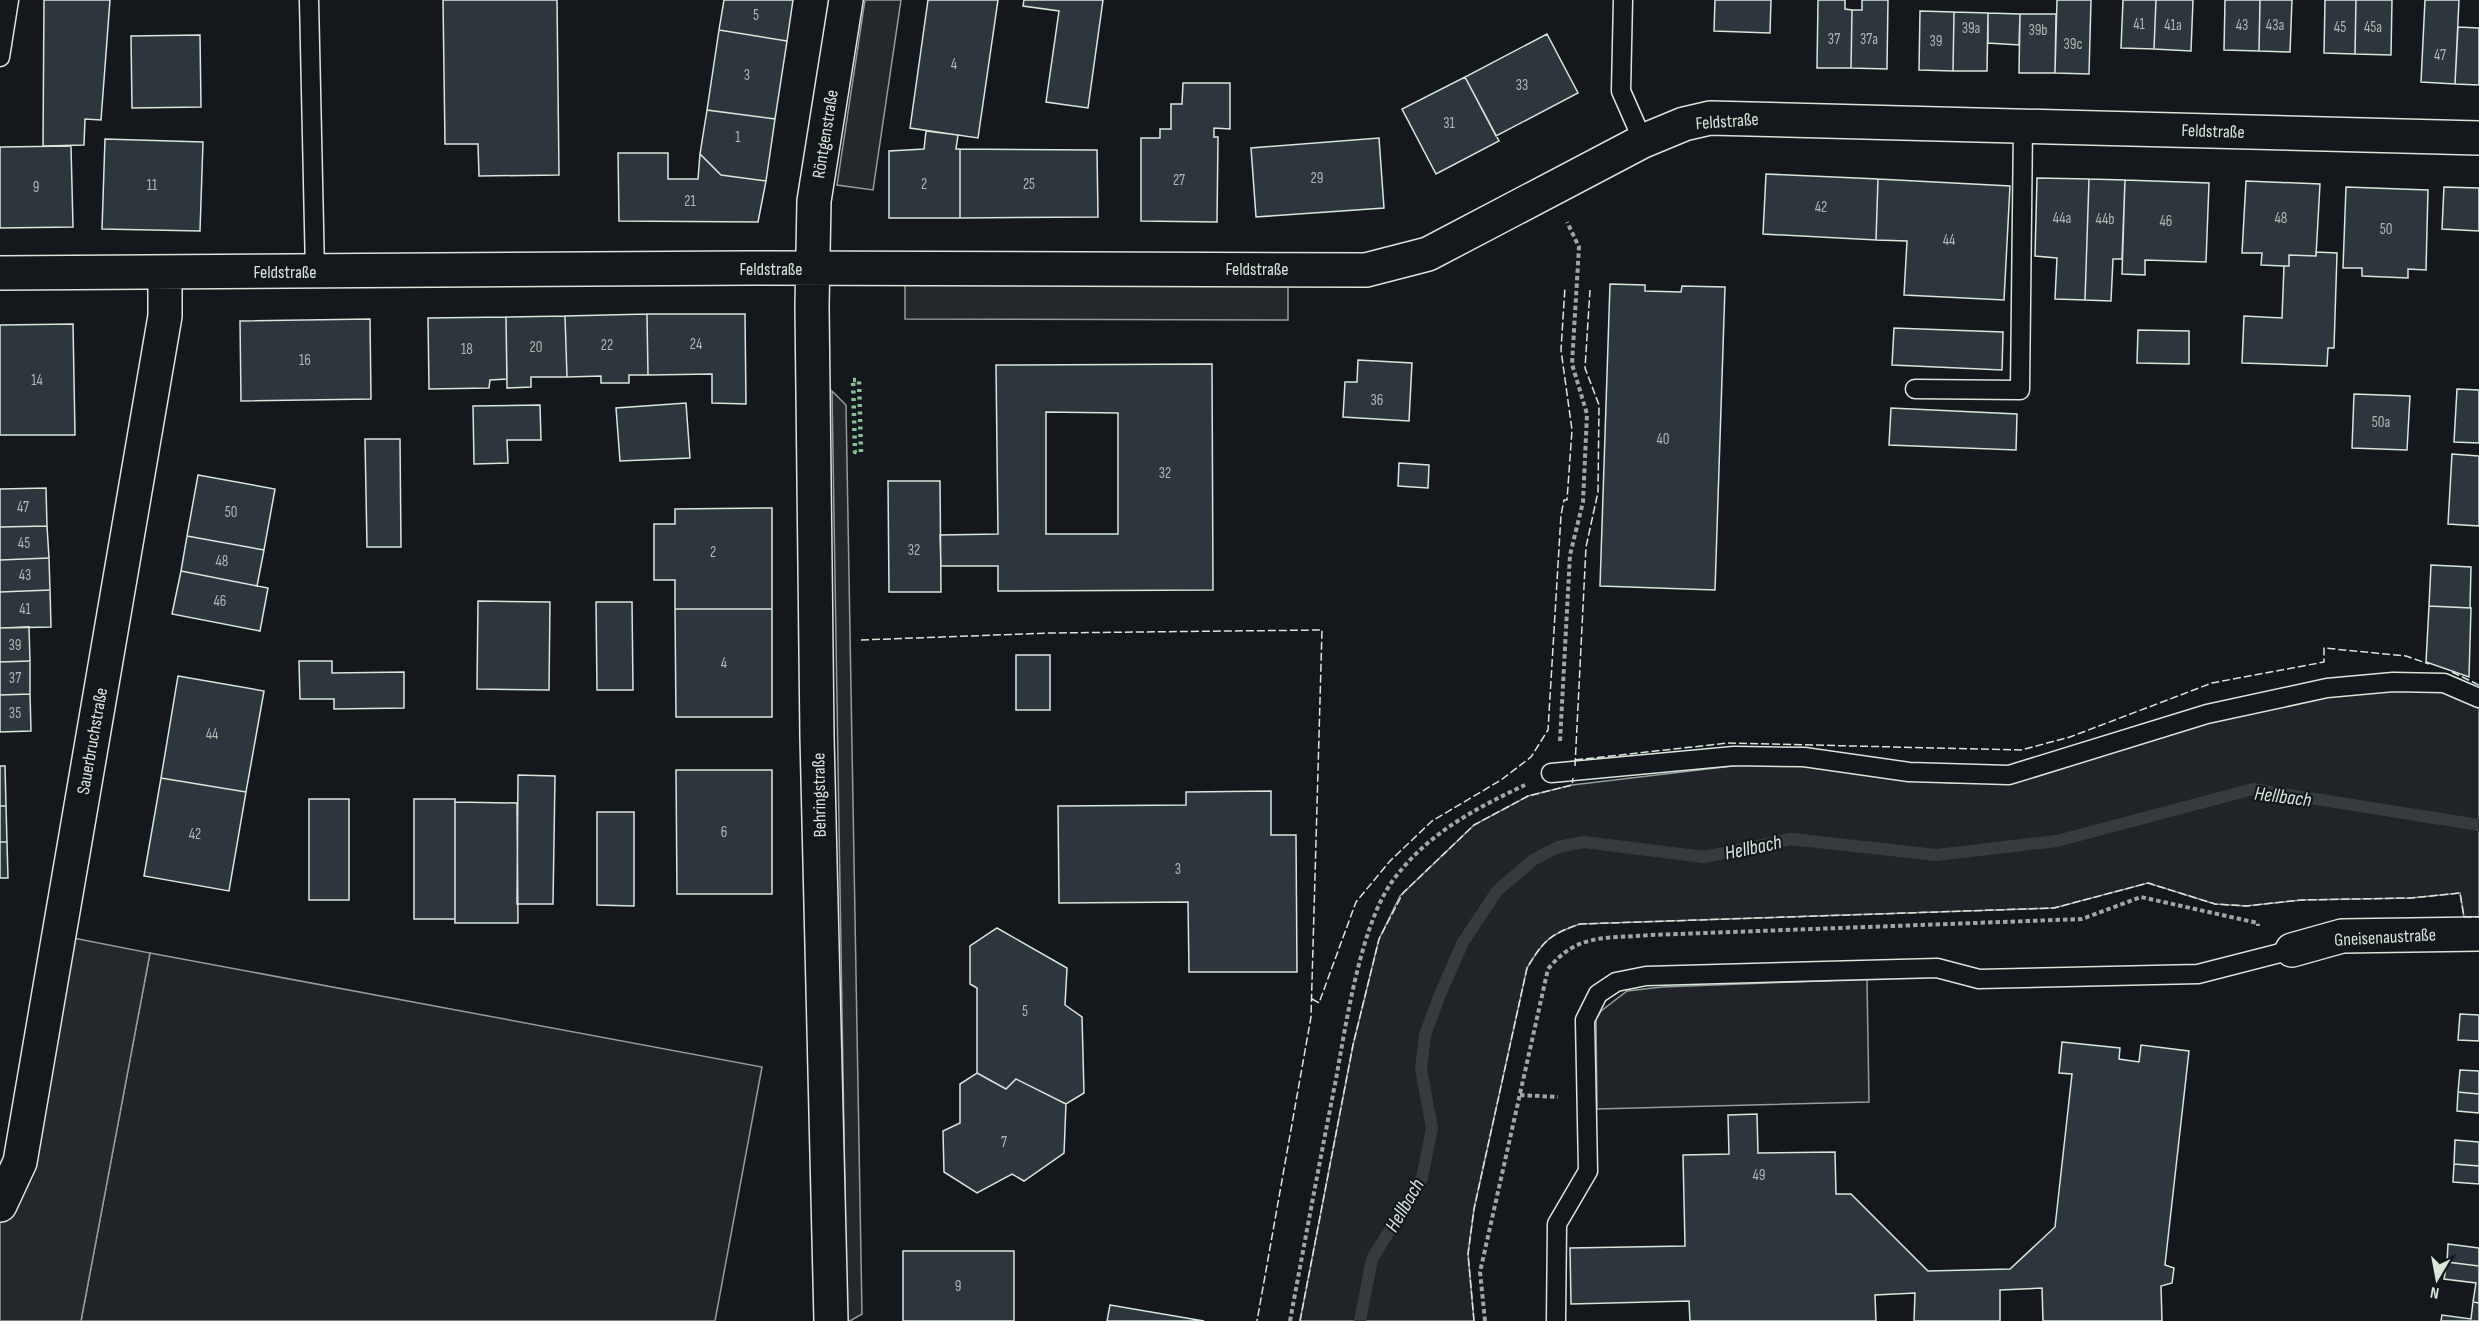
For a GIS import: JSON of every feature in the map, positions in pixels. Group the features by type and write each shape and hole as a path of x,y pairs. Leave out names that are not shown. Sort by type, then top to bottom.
{"street":[{"name":"Röntgenstraße","path":"813,269 814,201 846,0"},
{"name":"Feldstraße","path":"0,273 813,269 1366,270 1428,254 1642,141 1684,124 1721,118 2479,138"},
{"name":"Behringstraße","path":"813,269 818,748 831,1321"},
{"name":"Sauerbruchstraße","path":"0,1205 20,1162 165,316 165,273"},
{"name":"Gneisenaustraße","path":"2292,950 2342,936 2479,934"}],"lane":[{"path":"0,57 9,0"},
{"path":"309,0 315,272"},
{"path":"1623,0 1621,91 1642,141"},
{"path":"1915,389 2020,390 2023,126"},
{"path":"1551,773 1734,756 1804,757 1910,772 2009,775 2207,714 2327,688 2392,682 2444,683 2479,698"},
{"path":"1556,1321 1557,1224 1588,1171 1581,1097 1585,1020 1598,994 1616,982 1741,959 1936,968 1979,979 2198,974 2292,950"}],"path":[{"path":"1290,1321 1348,1008 1374,918 1390,885 1410,859 1436,835 1470,811 1551,773 1562,731 1570,555 1583,502 1587,414 1572,364 1579,247 1552,189"},
{"path":"1741,931 1741,959"},
{"path":"1520,1095 1549,1097"}],"shaded area":[{"path":"865,0 901,0 873,190 837,185"},
{"path":"905,282 1288,284 1288,320 905,319"},
{"path":"832,391 846,405 862,1314 850,1321 847,1321"},
{"path":"2371,689 2441,690 2479,706 2479,917 2464,917 2460,893 2411,898 2301,900 2246,906 2215,904 2148,883 2054,908 1580,924 1554,935 1538,951 1527,968 1474,1209 1468,1254 1474,1321 1300,1321 1353,1045 1379,939 1400,896 1474,825 1528,796 1572,785 1775,761 1950,783 2016,781 2205,722 2327,695"},
{"path":"58,935 150,953 81,1321 0,1321 0,1205"},
{"path":"150,953 762,1067 715,1321 81,1321"},
{"path":"1867,979 1869,1102 1597,1109 1596,1019 1601,1011 1627,991 1662,987"}],"building":[{"path":"44,0 110,0 101,120 85,119 84,145 43,146"},
{"path":"443,0 557,0 559,175 479,176 478,144 445,144"},
{"path":"724,0 793,0 787,41 719,30"},
{"path":"928,0 998,0 978,138 910,128"},
{"path":"1024,0 1103,0 1088,108 1046,102 1059,11 1023,6"},
{"path":"1715,0 1771,0 1770,33 1714,31"},
{"path":"1818,0 1845,0 1845,9 1852,10 1851,68 1817,68"},
{"path":"1862,0 1888,0 1887,69 1851,68 1852,10 1862,10"},
{"path":"2057,0 2091,0 2089,74 2055,73"},
{"path":"2123,0 2156,0 2154,49 2121,48"},
{"path":"2156,0 2193,0 2191,51 2154,49"},
{"path":"2225,0 2260,0 2259,51 2224,50"},
{"path":"2260,0 2292,0 2290,52 2259,51"},
{"path":"2325,0 2356,0 2355,54 2324,53"},
{"path":"2356,0 2392,0 2391,55 2355,54"},
{"path":"2425,0 2459,0 2455,84 2421,82"},
{"path":"1920,11 1954,12 1953,71 1919,70"},
{"path":"1954,12 1988,13 1987,71 1953,71"},
{"path":"1988,13 2020,14 2019,45 1988,43"},
{"path":"2020,14 2056,14 2055,73 2019,73"},
{"path":"2458,27 2479,28 2479,85 2455,84"},
{"path":"719,30 787,41 775,119 707,110"},
{"path":"1547,34 1578,93 1496,136 1465,77"},
{"path":"200,35 201,107 132,108 131,36"},
{"path":"1465,77 1499,141 1436,174 1402,109"},
{"path":"1183,83 1230,83 1230,129 1214,128 1214,137 1218,137 1217,222 1141,221 1141,138 1160,138 1160,129 1171,129 1171,104 1182,104"},
{"path":"707,110 775,119 766,181 721,175 700,154"},
{"path":"926,131 958,135 956,149 960,149 960,218 889,218 889,151 924,149"},
{"path":"1379,138 1384,208 1256,217 1251,148"},
{"path":"105,139 203,142 200,231 102,229"},
{"path":"71,146 73,227 0,228 0,147"},
{"path":"960,149 1097,150 1098,217 960,218"},
{"path":"618,153 668,153 668,179 698,179 700,154 721,175 766,181 758,222 619,221"},
{"path":"1766,174 1878,179 1876,240 1763,234"},
{"path":"2037,178 2089,179 2085,300 2055,299 2057,258 2035,256"},
{"path":"1878,179 2010,186 2004,300 1904,295 1907,241 1876,240"},
{"path":"2089,179 2125,180 2122,259 2113,259 2111,301 2085,300"},
{"path":"2125,180 2209,183 2206,262 2145,260 2145,275 2122,274"},
{"path":"2246,181 2320,184 2316,256 2289,255 2289,266 2284,266 2261,265 2262,253 2242,253"},
{"path":"2346,187 2428,190 2426,270 2408,269 2408,278 2362,276 2362,268 2343,268"},
{"path":"2444,187 2479,188 2479,231 2442,229"},
{"path":"2316,252 2337,253 2334,348 2328,348 2327,366 2242,363 2244,316 2282,318 2284,266 2289,266 2289,255 2316,256"},
{"path":"1610,284 1645,285 1645,291 1681,292 1682,286 1725,287 1715,590 1600,586"},
{"path":"647,314 648,375 629,375 629,383 601,383 601,376 567,377 565,316"},
{"path":"647,314 745,314 746,404 712,403 712,374 648,375"},
{"path":"565,316 567,377 531,377 531,387 507,388 506,317"},
{"path":"506,317 507,379 490,380 489,388 429,389 428,318"},
{"path":"370,319 371,399 241,401 240,321"},
{"path":"73,324 75,435 0,435 0,325"},
{"path":"1894,328 2003,332 2002,370 1892,365"},
{"path":"2138,330 2189,331 2189,364 2137,363"},
{"path":"1358,360 1412,363 1409,421 1343,417 1345,382 1357,382"},
{"path":"1212,364 1213,590 998,591 998,566 941,566 940,535 998,534 996,365","holes":["1046,412 1118,413 1118,534 1046,534"]},
{"path":"2457,389 2479,390 2479,443 2454,442"},
{"path":"2354,394 2410,396 2407,450 2352,448"},
{"path":"686,403 690,458 620,461 616,408"},
{"path":"540,405 541,440 507,440 508,463 474,464 473,406"},
{"path":"1891,408 2017,414 2016,450 1889,445"},
{"path":"365,439 400,439 401,547 367,547"},
{"path":"2452,454 2479,456 2479,526 2448,524"},
{"path":"1399,463 1429,465 1428,488 1398,486"},
{"path":"198,475 275,489 264,550 187,536"},
{"path":"888,481 940,481 941,592 889,592"},
{"path":"46,488 47,526 0,527 0,489"},
{"path":"772,508 772,609 675,609 675,580 654,580 654,524 675,524 675,509"},
{"path":"47,526 49,558 0,560 0,527"},
{"path":"187,536 264,550 257,586 181,571"},
{"path":"49,558 50,590 0,592 0,560"},
{"path":"2431,565 2471,567 2470,608 2429,606"},
{"path":"181,571 268,588 260,631 172,614"},
{"path":"50,590 51,627 0,628 0,592"},
{"path":"478,601 550,602 549,690 477,689"},
{"path":"596,602 632,602 633,690 597,690"},
{"path":"2429,606 2471,608 2469,677 2426,662"},
{"path":"675,609 772,609 772,717 676,717"},
{"path":"29,627 30,661 0,662 0,628"},
{"path":"1016,655 1050,655 1050,710 1016,710"},
{"path":"30,661 30,694 0,695 0,662"},
{"path":"299,661 332,661 332,673 404,672 404,708 334,709 334,699 300,699"},
{"path":"178,676 264,691 246,792 161,778"},
{"path":"30,694 31,731 0,732 0,695"},
{"path":"0,766 5,766 6,806 0,806"},
{"path":"676,770 772,770 772,894 677,894"},
{"path":"518,775 555,776 553,904 517,904"},
{"path":"161,778 246,792 229,891 144,876"},
{"path":"1271,791 1271,835 1296,835 1297,972 1189,972 1188,902 1059,903 1058,806 1186,805 1186,792"},
{"path":"309,799 349,799 349,900 309,900"},
{"path":"414,799 455,799 455,919 414,919"},
{"path":"455,802 517,803 518,923 455,923"},
{"path":"0,806 6,806 7,842 0,842"},
{"path":"597,812 634,812 634,906 597,905"},
{"path":"0,842 7,842 8,878 0,878"},
{"path":"997,928 1067,968 1065,1005 1082,1017 1084,1093 1066,1104 1016,1079 1006,1089 977,1073 977,988 970,984 970,946"},
{"path":"2460,1014 2479,1015 2479,1041 2458,1040"},
{"path":"2062,1042 2120,1048 2119,1059 2139,1062 2141,1045 2189,1051 2165,1265 2174,1268 2172,1283 2161,1286 2162,1321 2043,1321 2042,1288 2000,1290 2000,1321 1914,1321 1915,1293 1875,1295 1876,1321 1690,1321 1689,1301 1571,1304 1570,1248 1685,1246 1683,1155 1729,1154 1728,1115 1757,1114 1758,1153 1835,1152 1836,1194 1851,1194 1928,1271 2010,1269 2055,1227 2072,1074 2059,1073"},
{"path":"2460,1070 2479,1071 2479,1094 2458,1092"},
{"path":"977,1073 1006,1089 1016,1079 1066,1104 1064,1153 1024,1181 1012,1174 977,1193 944,1172 943,1131 960,1123 960,1084"},
{"path":"2458,1092 2479,1094 2479,1113 2457,1111"},
{"path":"2455,1140 2479,1142 2479,1166 2454,1164"},
{"path":"2454,1164 2479,1166 2479,1184 2453,1182"},
{"path":"2448,1244 2479,1248 2479,1266 2447,1262"},
{"path":"903,1251 1014,1251 1014,1321 903,1321"},
{"path":"2447,1262 2479,1266 2479,1303 2473,1302 2476,1283 2444,1279"},
{"path":"2473,1302 2479,1303 2479,1321 2441,1321 2442,1315 2471,1319"},
{"path":"1110,1305 1204,1321 1107,1321"}],"waterway":[{"name":"Hellbach","path":"1360,1321 1372,1259 1422,1178 1432,1128 1421,1069 1425,1035 1439,997 1463,942 1497,891 1533,860 1558,847 1584,842 1704,857 1791,839 1936,855 2057,841 2253,789 2479,825"}],"hedge":[{"path":"853,380 859,380 861,452 855,452 853,380"}],"fence":[{"path":"1312,999 1319,1003 1356,902 1390,861 1432,821 1501,780 1531,757 1548,730 1561,515 1564,500 1567,500 1572,430 1561,350 1565,287"},
{"path":"1575,766 1586,547 1598,492 1599,405 1585,368 1590,290"},
{"path":"861,640 1050,633 1322,630 1311,1017 1257,1321"},
{"path":"1575,760 1728,743 2021,750 2070,737 2212,683 2324,662 2324,648 2406,656 2429,664"},
{"path":"2452,672 2479,685"},
{"path":"1300,1321 1353,1045 1379,939 1403,893 1474,825 1528,796 1572,785 1573,778"},
{"path":"1474,1321 1468,1254 1474,1209 1527,968 1548,940 1570,928 1580,924 2054,908 2148,883 2215,904 2246,906 2301,900 2411,898 2460,893 2464,917 2479,917"}]}
